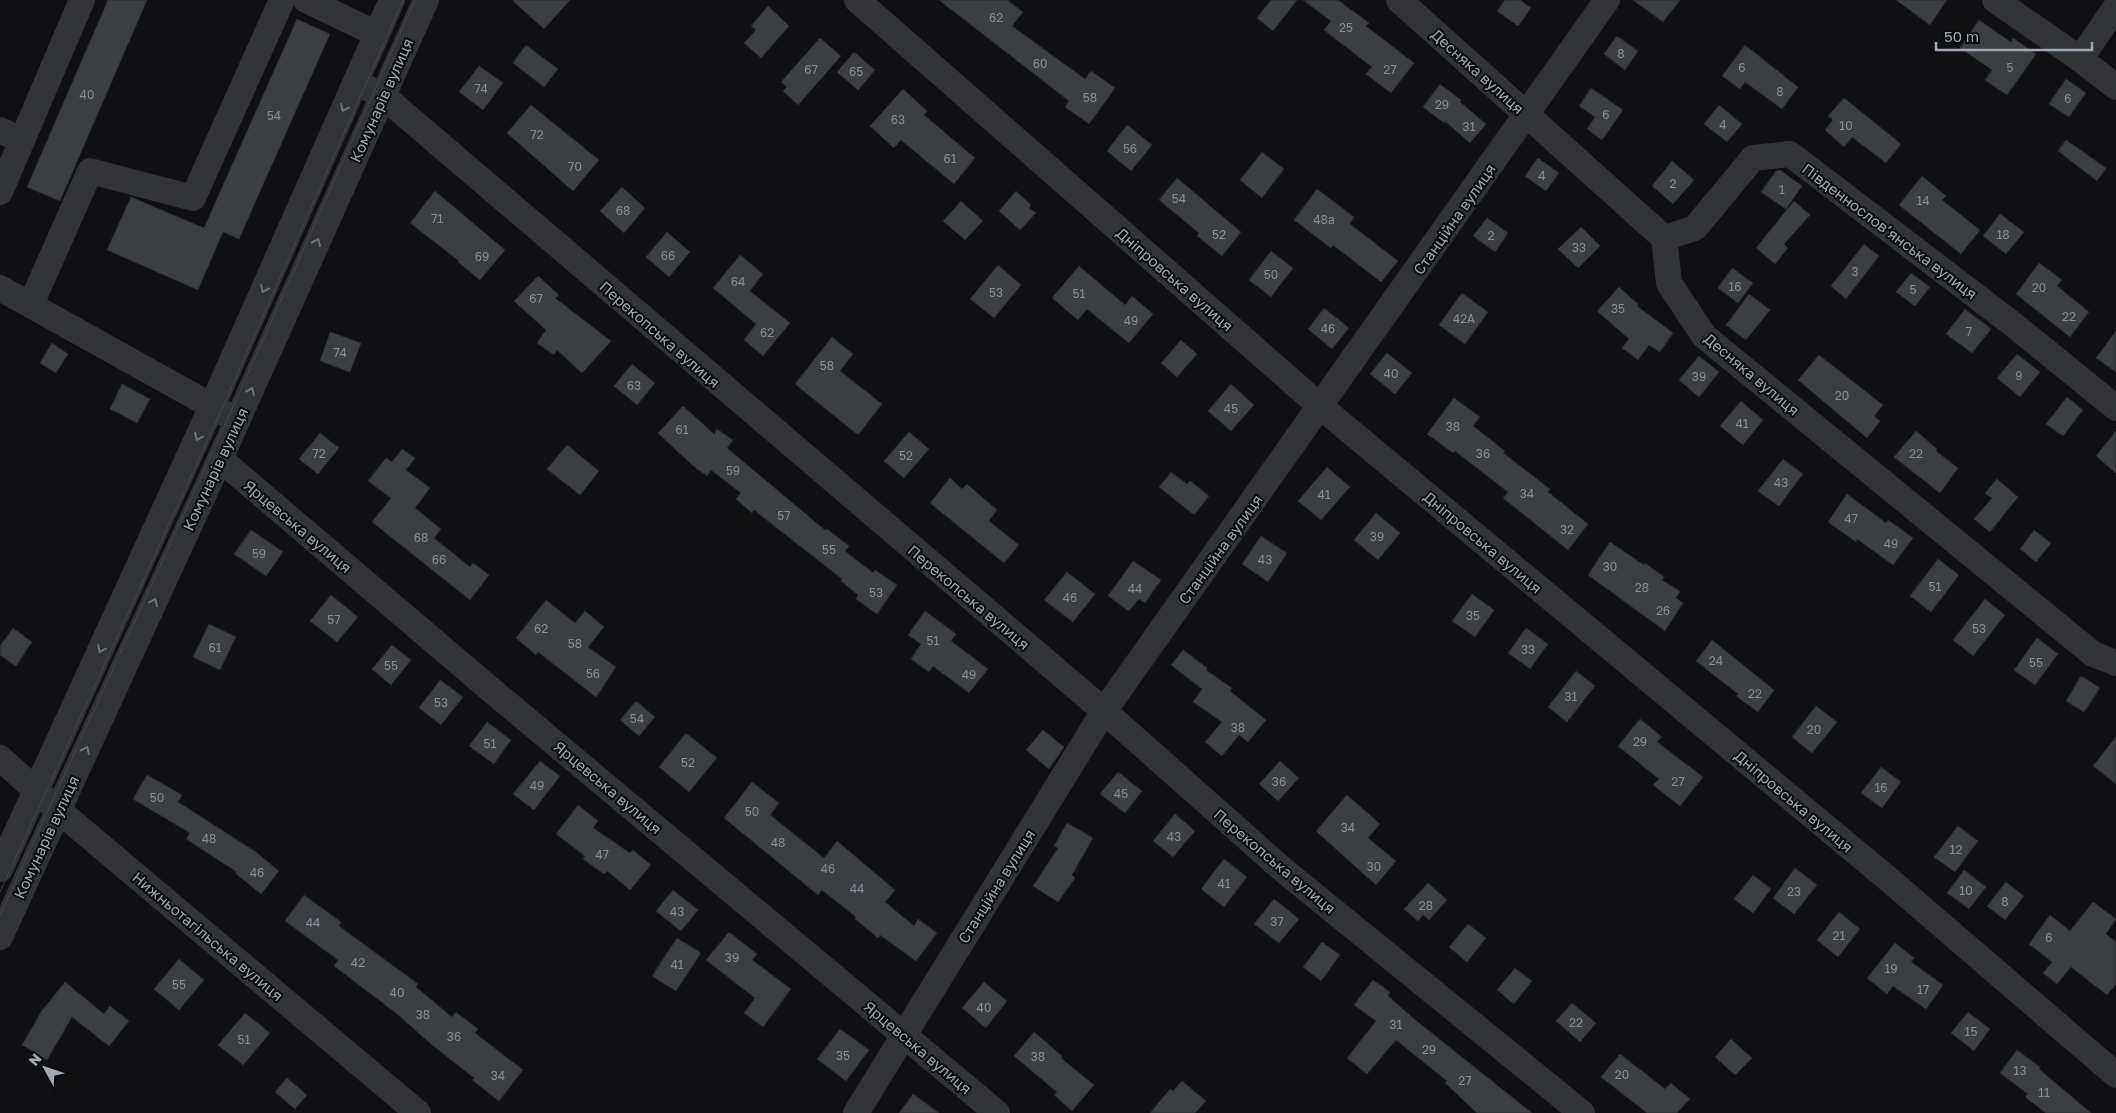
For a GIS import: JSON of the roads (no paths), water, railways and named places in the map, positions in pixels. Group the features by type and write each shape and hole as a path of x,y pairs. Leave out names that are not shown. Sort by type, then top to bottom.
{"street":[{"path":"0,192 11,135 82,0"},
{"path":"31,304 90,171 193,198 282,0"},
{"path":"306,0 377,34"},
{"name":"Комунарів вулиця","path":"0,869 212,406 392,0"},
{"name":"Комунарів вулиця","path":"0,937 238,420 426,0"},
{"name":"Дніпровська вулиця","path":"857,0 1321,407 1887,878 2116,1074"},
{"name":"Десняка вулиця","path":"1399,0 1664,238 1668,283 1704,336 2092,654 2116,663"},
{"name":"Станційна вулиця","path":"856,1113 1104,711 1527,116 1607,0"},
{"path":"1995,0 2080,59 2116,87"},
{"path":"2080,59 2116,7"},
{"name":"Перекопська вулиця","path":"356,82 383,96 1104,711 1282,869 1582,1113"},
{"name":"Південнослов’янська вулиця","path":"1664,238 1695,228 1753,158 1790,154 2010,322 2116,408"},
{"path":"0,288 238,420"},
{"name":"Ярцевська вулиця","path":"220,459 490,689 997,1113"},
{"name":"Нижньотагільська вулиця","path":"0,758 58,810 418,1113"}],"tram line":[{"path":"0,892 221,411 403,0"},
{"path":"0,915 229,416 415,0"}]}
